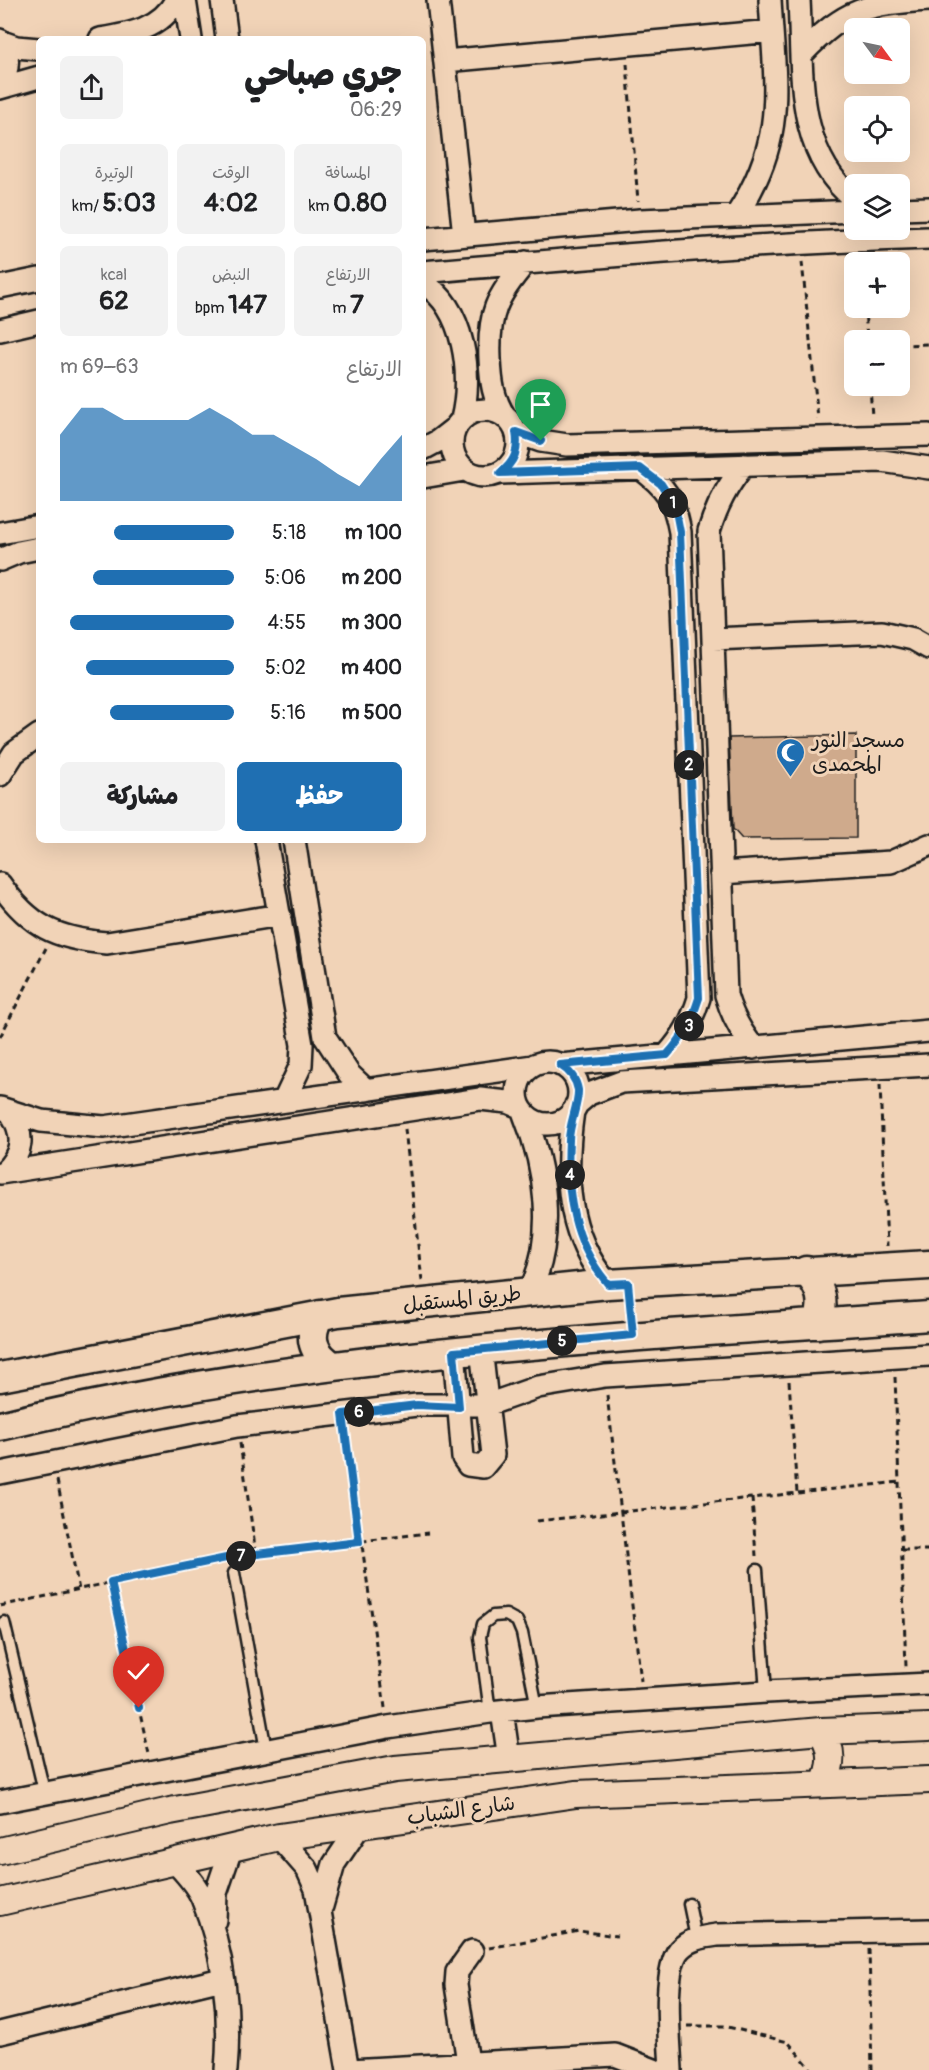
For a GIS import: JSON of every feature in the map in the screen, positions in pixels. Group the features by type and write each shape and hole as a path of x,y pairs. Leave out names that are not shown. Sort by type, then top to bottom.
{"main road":[{"name":"طريق المستقبل","path":"0,1377 320,1315 608,1284 929,1265"},
{"path":"806,1271 814,1279 822,1299 818,1324"},
{"path":"320,1315 311,1337 314,1349 321,1359 333,1366"},
{"path":"0,1426 229,1380 468,1350 929,1316"}],"street":[{"path":"117,36 153,25 172,8 176,0"},
{"path":"186,0 191,36"},
{"path":"222,0 227,36"},
{"path":"438,0 464,235"},
{"path":"736,216 755,185 771,142 776,115 770,0"},
{"path":"799,0 805,114 813,143 826,169 844,188"},
{"path":"802,54 824,31 851,14 881,3 929,0"},
{"path":"445,62 772,31"},
{"path":"1,41 16,47 36,49"},
{"path":"0,86 8,69 8,55 1,41"},
{"path":"0,86 36,78"},
{"path":"910,209 929,208"},
{"path":"426,238 640,220 844,211"},
{"path":"606,223 608,255"},
{"path":"426,272 608,255 800,242 929,238"},
{"path":"500,473 509,466 516,455 511,424 496,402 491,386 489,328 496,305 508,283 526,262"},
{"path":"0,287 36,280"},
{"path":"426,286 447,307 459,331 466,387 452,450 464,470"},
{"path":"0,330 36,322"},
{"path":"426,447 438,441 459,423 483,410 541,441 567,445 929,435"},
{"path":"426,476 464,470 482,477 500,473 882,461 929,468"},
{"path":"744,465 728,485 716,507 709,531 726,995 736,1023 754,1048"},
{"path":"640,468 661,484 675,506 680,532 699,998 687,1029 667,1055"},
{"path":"0,533 36,527"},
{"path":"0,560 19,552 36,549"},
{"path":"713,639 882,632 913,639 929,648"},
{"path":"688,738 716,736"},
{"path":"0,775 14,753 36,737"},
{"path":"268,843 302,1045 301,1065 284,1101"},
{"path":"294,843 325,1037 342,1065 366,1090"},
{"path":"721,873 891,862 929,845"},
{"path":"0,884 17,910 53,933 79,941 107,943 280,915"},
{"path":"5,1110 52,1123 104,1127 533,1066 546,1062 560,1065 929,1031"},
{"path":"560,1065 570,1071 576,1081 578,1093 568,1139 574,1224 582,1246 594,1268 608,1284"},
{"path":"2,1173 480,1099 508,1102 536,1122 549,1124 562,1120 589,1094 621,1082 929,1065"},
{"path":"530,1291 539,1272 545,1226 536,1142 517,1096 518,1084 524,1073 533,1066"},
{"path":"2,1173 16,1161 22,1144 20,1128 5,1110"},
{"path":"468,1350 487,1405 493,1455 483,1467 475,1468 468,1465 463,1458 459,1407 468,1350"},
{"path":"0,1473 237,1426 417,1405 459,1407 487,1405 538,1387 604,1376 929,1355"},
{"path":"0,1802 44,1791 388,1727 496,1712 537,1707 766,1692 929,1684"},
{"path":"496,1712 509,1759"},
{"name":"شارع الشباب","path":"0,1851 170,1811 394,1769 821,1731 929,1727"},
{"path":"821,1731 831,1757 828,1775 823,1784"},
{"name":"شارع الشباب","path":"5,1893 175,1862 279,1837 576,1794 929,1780"},
{"path":"321,1910 325,1886 334,1864 361,1824"},
{"path":"279,1837 307,1869 316,1889 349,2070 468,2062 516,2065 615,2055 654,2070"},
{"path":"215,1939 216,1893 231,1849"},
{"path":"175,1862 202,1897 215,1939 229,2033 226,2070"},
{"path":"671,2070 670,1969 679,1950 696,1938 717,1935 929,1930"},
{"path":"468,2062 456,1984 457,1972 472,1950"},
{"path":"0,2033 222,1979"}],"lane":[{"path":"757,1570 766,1692"},
{"path":"234,1573 266,1750"},
{"path":"496,1712 480,1637 483,1624 493,1616 506,1614 517,1621 522,1633 537,1707"},
{"path":"4,1622 44,1791"},
{"path":"689,1904 696,1938"}],"path":[{"path":"625,44 640,220"},
{"path":"800,242 820,439"},
{"path":"910,345 929,344"},
{"path":"871,396 873,437"},
{"path":"0,1037 53,933"},
{"path":"880,1068 888,1266"},
{"path":"402,1110 425,1303"},
{"path":"894,1357 906,1685"},
{"path":"788,1364 797,1493"},
{"path":"604,1376 643,1700"},
{"path":"343,1414 359,1542 388,1727"},
{"path":"237,1426 256,1554"},
{"path":"54,1462 79,1590"},
{"path":"537,1521 900,1482"},
{"path":"752,1498 757,1570"},
{"path":"0,1606 256,1554 428,1533"},
{"path":"902,1550 929,1550"},
{"path":"111,1582 153,1771"},
{"path":"472,1950 579,1931 617,1936"},
{"path":"868,1931 872,2070"},
{"path":"670,2025 724,2026 788,2042 812,2070"}],"building":[{"name":"مسجد النور المحمدى","path":"856,735 856,838 742,839 733,829 729,738"}],"place":[{"name":"مسجد النور المحمدى","path":"791,778"}],"route":[{"path":"139,1708 111,1582 231,1557 359,1542 343,1414 417,1405 459,1407 454,1352 633,1335 628,1283 608,1284 594,1268 582,1246 574,1224 568,1139 578,1093 576,1081 570,1071 560,1065 667,1055 682,1039 693,1019 699,998 680,532 675,506 661,484 640,468 500,473 509,466 516,455 518,444 516,432 541,441"}]}
